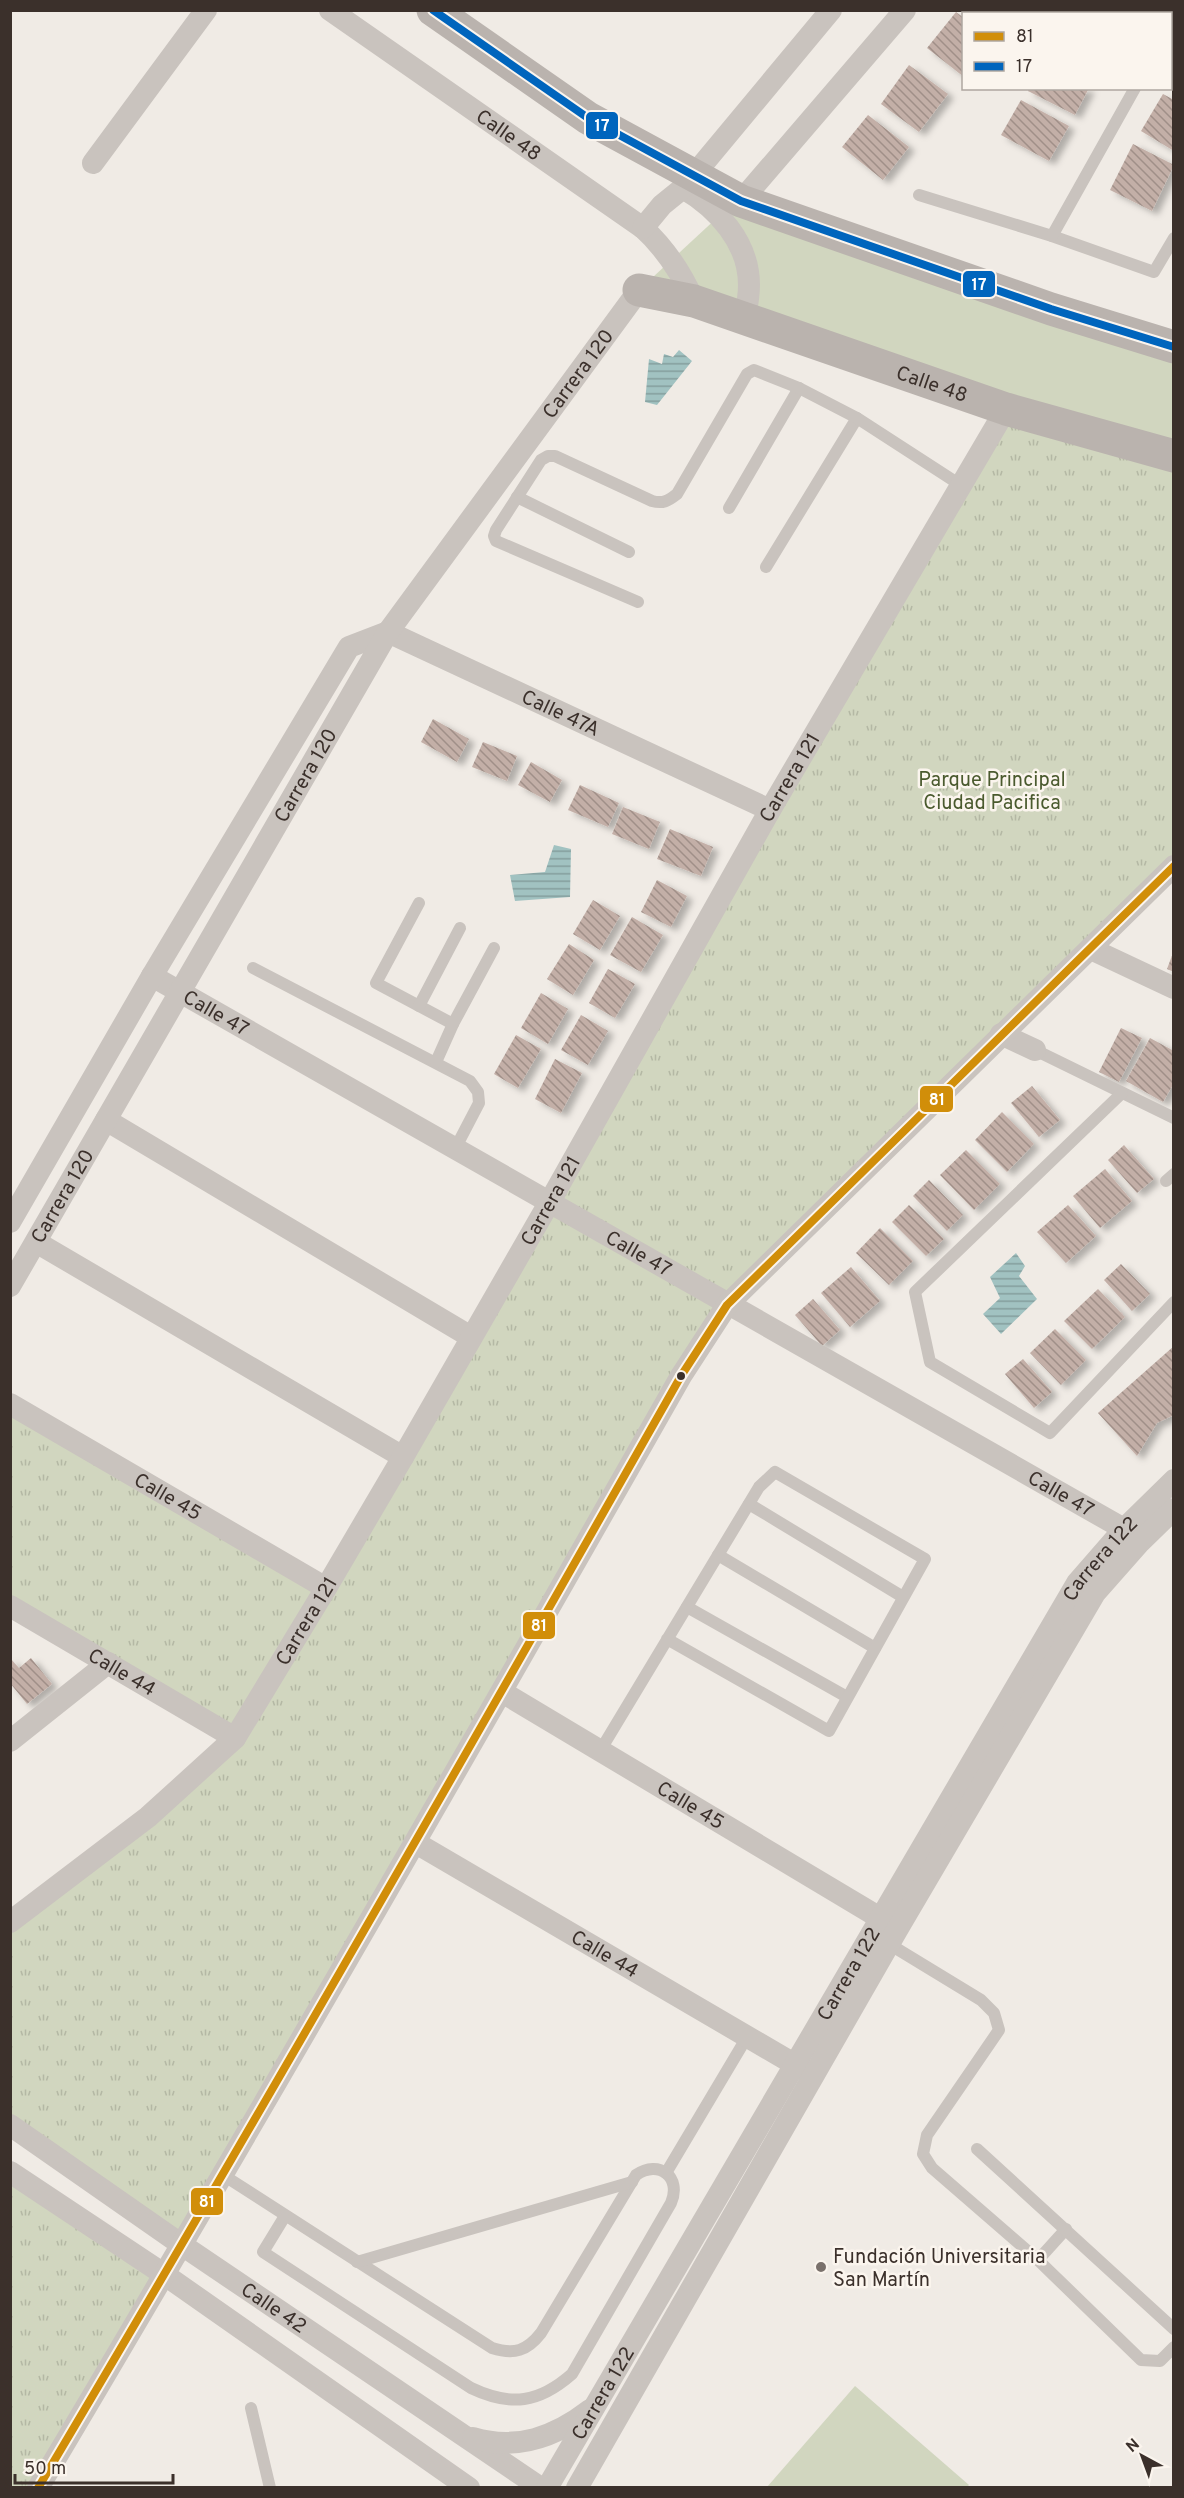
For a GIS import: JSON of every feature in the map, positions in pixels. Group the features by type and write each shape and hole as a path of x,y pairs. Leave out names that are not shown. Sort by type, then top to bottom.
{"main road":[{"path":"433,10 588,118 689,182 1051,309 1173,347"},
{"name":"Calle 48","path":"639,290 694,301 1006,409 1173,456"}],"street":[{"path":"93,163 206,10"},
{"name":"Calle 48","path":"330,10 643,228 663,247 682,275 694,301"},
{"path":"643,228 662,205 689,182 831,10"},
{"path":"741,201 905,10"},
{"path":"689,182 703,200 720,215 742,249 749,283 746,318"},
{"name":"Carrera 120","path":"10,1286 388,632 639,290"},
{"name":"Carrera 121","path":"10,1922 148,1817 235,1738 403,1457 770,810 1006,409"},
{"name":"Carrera 120","path":"10,1222 152,976 349,647 388,632"},
{"name":"Calle 47A","path":"388,632 770,810"},
{"path":"38,2487 165,2275 416,1843 681,1376 727,1305 1173,866"},
{"path":"1091,949 1173,988"},
{"name":"Calle 47","path":"152,976 1132,1535"},
{"path":"1001,1034 1035,1050"},
{"path":"106,1120 471,1336"},
{"path":"36,1242 403,1457"},
{"name":"Calle 45","path":"10,1404 326,1588"},
{"name":"Carrera 122","path":"547,2487 803,2070 889,1944 1095,1593 1132,1535 1173,1480"},
{"name":"Carrera 122","path":"576,2487 803,2070 880,1918 1077,1583 1132,1535 1173,1509"},
{"name":"Calle 44","path":"10,1606 235,1738"},
{"path":"10,1741 108,1663"},
{"name":"Calle 45","path":"502,1692 880,1918"},
{"name":"Calle 44","path":"416,1843 803,2070"},
{"name":"Calle 42","path":"10,2125 182,2245 541,2487"},
{"path":"10,2172 165,2275 469,2487"},
{"path":"460,2434 488,2443 518,2444 546,2437 572,2424 596,2406"},
{"path":"446,2470 464,2487"}],"lane":[{"path":"1052,236 1134,90"},
{"path":"919,195 1052,236 1154,272 1173,238"},
{"path":"638,602 496,541 494,536 496,530 541,460 548,456 555,456 652,501 660,503 670,500 676,494 747,374 754,370 799,388 857,418 962,486"},
{"path":"729,508 799,388"},
{"path":"766,567 857,418"},
{"path":"517,497 629,552"},
{"path":"418,903 376,983 453,1024"},
{"path":"419,1006 460,928"},
{"path":"436,1062 453,1024 494,948"},
{"path":"253,968 470,1081 478,1092 479,1103 455,1149"},
{"path":"1035,1050 1173,1118"},
{"path":"1122,1093 915,1292 930,1362 1050,1433 1173,1302"},
{"path":"600,1751 667,1639 759,1487 775,1472 925,1559 829,1731 667,1639"},
{"path":"749,1504 903,1598"},
{"path":"718,1555 875,1648"},
{"path":"687,1607 847,1697"},
{"path":"889,1944 981,2000 994,2013 999,2030 927,2135 923,2154 932,2168 1038,2260 1141,2360 1160,2361 1173,2347"},
{"path":"666,2173 747,2037"},
{"path":"977,2149 1173,2329"},
{"path":"223,2175 492,2348 506,2353 520,2351 532,2345 541,2333 636,2175 651,2168 666,2173 671,2178 674,2190 670,2203 572,2374 558,2386 542,2395 524,2400 506,2400 488,2396 471,2388 263,2252 285,2216"},
{"path":"357,2262 632,2182"},
{"path":"1038,2260 1066,2229"},
{"path":"251,2408 270,2487"}],"green space":[{"path":"741,201 1173,347 1173,456 639,290 720,215"},
{"name":"Parque Principal Ciudad Pacifica","path":"1006,409 1173,456 1173,866 727,1305 182,2245 11,2125 11,1922 234,1738 11,1606 11,1404 326,1588"},
{"path":"10,2172 165,2275 38,2487 11,2487"},
{"path":"855,2386 969,2485 967,2487 767,2487"}],"water":[{"path":"679,350 692,361 657,405 645,402 649,359 662,364 664,354 673,357"},
{"path":"554,845 571,849 570,897 515,901 510,875 545,872"},
{"path":"1016,1253 1025,1266 1019,1276 1037,1299 1001,1334 983,1314 1000,1298 990,1277"}],"building":[{"path":"966,10 1022,10 1021,12 968,12"},
{"path":"1071,10 1099,10 1102,12 1070,12"},
{"path":"956,12 962,16 962,75 927,48"},
{"path":"909,65 948,94 919,132 881,104"},
{"path":"1028,90 1088,90 1075,115"},
{"path":"1163,94 1174,100 1174,151 1141,131"},
{"path":"1021,100 1069,126 1049,161 1001,135"},
{"path":"868,115 909,147 883,180 842,147"},
{"path":"1133,144 1174,165 1152,211 1110,190"},
{"path":"433,719 469,739 457,762 421,742"},
{"path":"483,742 517,756 507,781 472,767"},
{"path":"531,762 562,780 550,802 518,785"},
{"path":"580,785 619,803 608,827 568,810"},
{"path":"623,807 660,822 649,849 612,834"},
{"path":"670,829 713,847 701,876 657,859"},
{"path":"657,880 687,896 671,927 641,912"},
{"path":"593,900 620,916 600,950 573,934"},
{"path":"632,917 663,935 641,972 610,955"},
{"path":"569,944 594,960 573,995 547,979"},
{"path":"1174,953 1174,972 1167,969"},
{"path":"608,969 635,984 615,1018 589,1003"},
{"path":"541,993 568,1009 548,1044 521,1028"},
{"path":"581,1015 608,1031 588,1065 561,1050"},
{"path":"1121,1028 1142,1038 1119,1082 1099,1072"},
{"path":"516,1035 541,1049 518,1088 494,1074"},
{"path":"1150,1038 1174,1051 1174,1083 1163,1102 1126,1081"},
{"path":"555,1059 582,1073 561,1113 535,1099"},
{"path":"1032,1086 1060,1120 1039,1137 1011,1103"},
{"path":"1002,1112 1034,1144 1007,1172 975,1140"},
{"path":"1124,1145 1154,1179 1137,1193 1108,1160"},
{"path":"966,1150 1000,1184 974,1210 940,1175"},
{"path":"1105,1169 1132,1201 1100,1228 1073,1196"},
{"path":"929,1180 963,1215 947,1231 913,1196"},
{"path":"909,1205 944,1239 926,1256 892,1222"},
{"path":"1068,1205 1096,1236 1066,1263 1037,1232"},
{"path":"880,1228 913,1261 889,1285 856,1253"},
{"path":"1121,1264 1150,1294 1132,1311 1104,1280"},
{"path":"851,1267 880,1301 850,1327 821,1293"},
{"path":"1098,1289 1125,1317 1092,1349 1064,1321"},
{"path":"813,1299 840,1330 822,1346 795,1315"},
{"path":"1055,1329 1086,1360 1061,1385 1030,1353"},
{"path":"1174,1346 1174,1415 1157,1423 1137,1456 1098,1413"},
{"path":"1023,1359 1052,1392 1034,1408 1005,1374"},
{"path":"10,1658 19,1668 31,1658 52,1684 27,1704 10,1683"}],"transit line":[{"name":"17","path":"433,10 588,118 741,201 1051,309 1174,347"},
{"name":"81","path":"38,2488 362,1934 681,1376 727,1305 1174,866"}],"place":[{"name":"Fundación Universitaria San Martín","path":"821,2267"}]}
